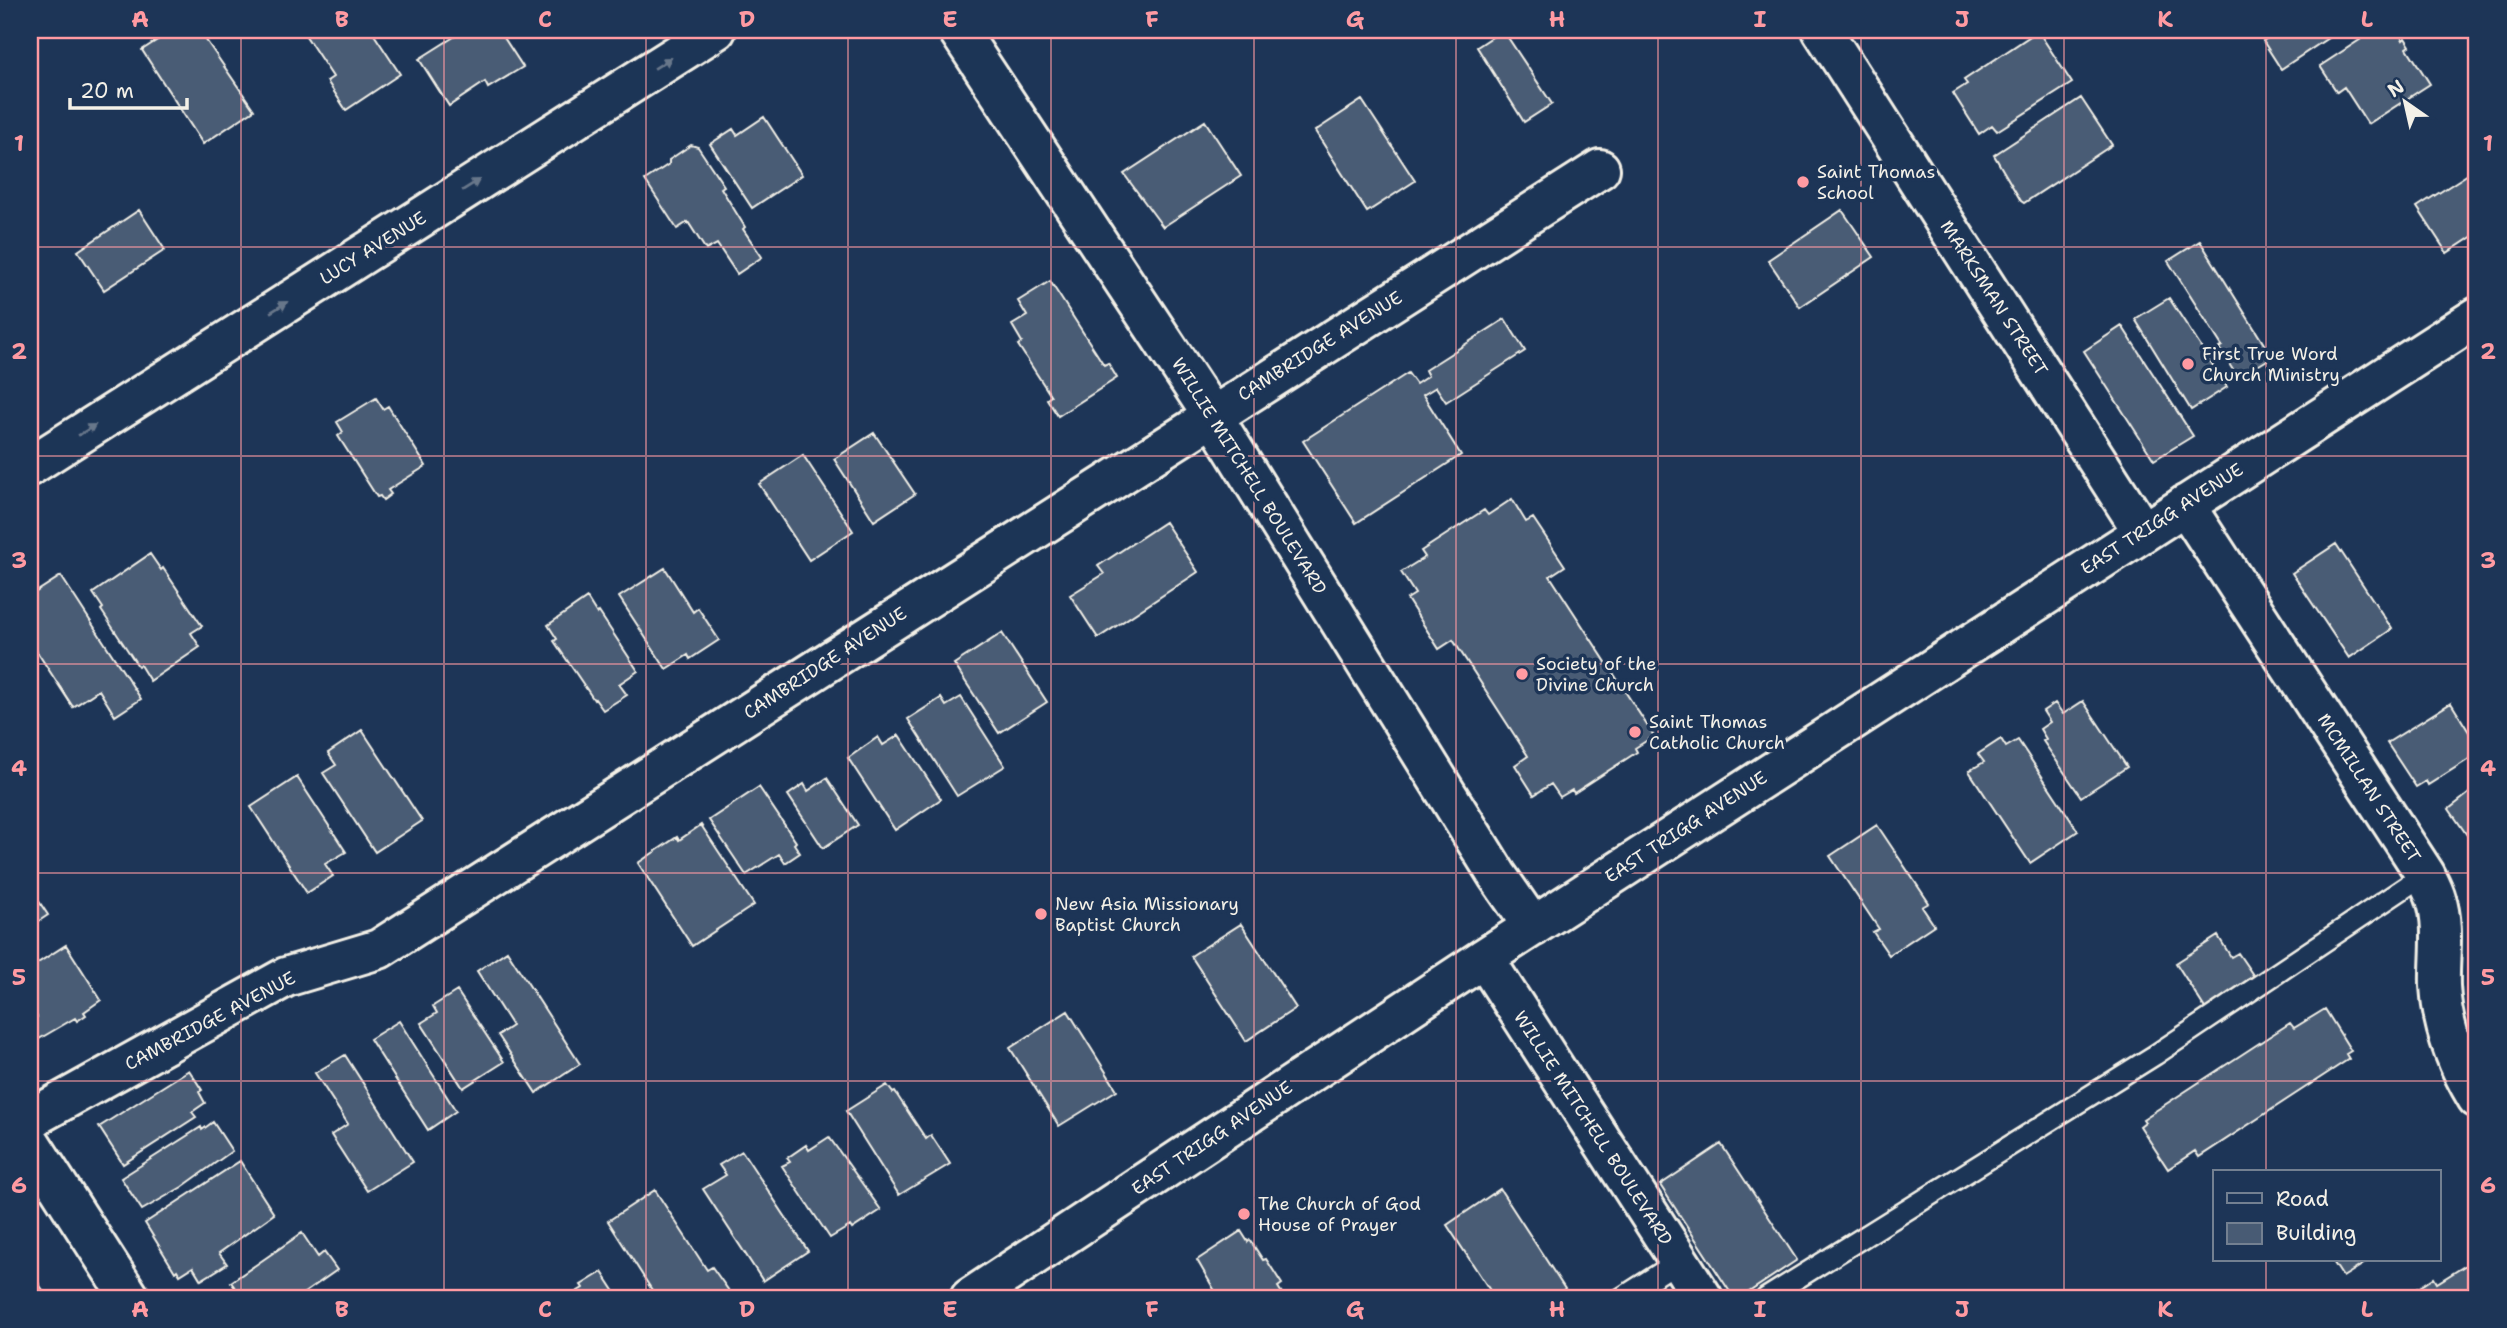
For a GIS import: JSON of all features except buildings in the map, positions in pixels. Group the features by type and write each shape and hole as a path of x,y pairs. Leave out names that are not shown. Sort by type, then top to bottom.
{"street":[{"name":"LUCY AVENUE","path":"30,466 716,30"},
{"name":"WILLIE MITCHELL BOULEVARD","path":"958,30 1212,415 1497,875 1533,927"},
{"name":"MARKSMAN STREET","path":"1822,30 2143,532"},
{"name":"CAMBRIDGE AVENUE","path":"30,1119 286,976 379,949 1600,169"},
{"name":"EAST TRIGG AVENUE","path":"970,1298 1484,958 2477,317"},
{"name":"MCMILLAN STREET","path":"2185,505 2425,874 2437,900 2440,925 2440,987 2445,1024 2456,1057 2477,1098"},
{"name":"WILLIE MITCHELL BOULEVARD","path":"1484,958 1703,1298"},
{"path":"30,1142 130,1298"}],"lane":[{"path":"1766,1298 2155,1055 2425,874"},
{"path":"1621,1298 1679,1261"}],"place":[{"name":"Saint Thomas School","path":"1803,182"},
{"name":"First True Word Church Ministry","path":"2188,364"},
{"name":"Society of the Divine Church","path":"1522,674"},
{"name":"Saint Thomas Catholic Church","path":"1635,732"},
{"name":"New Asia Missionary Baptist Church","path":"1041,914"},
{"name":"The Church of God House of Prayer","path":"1244,1214"}]}
